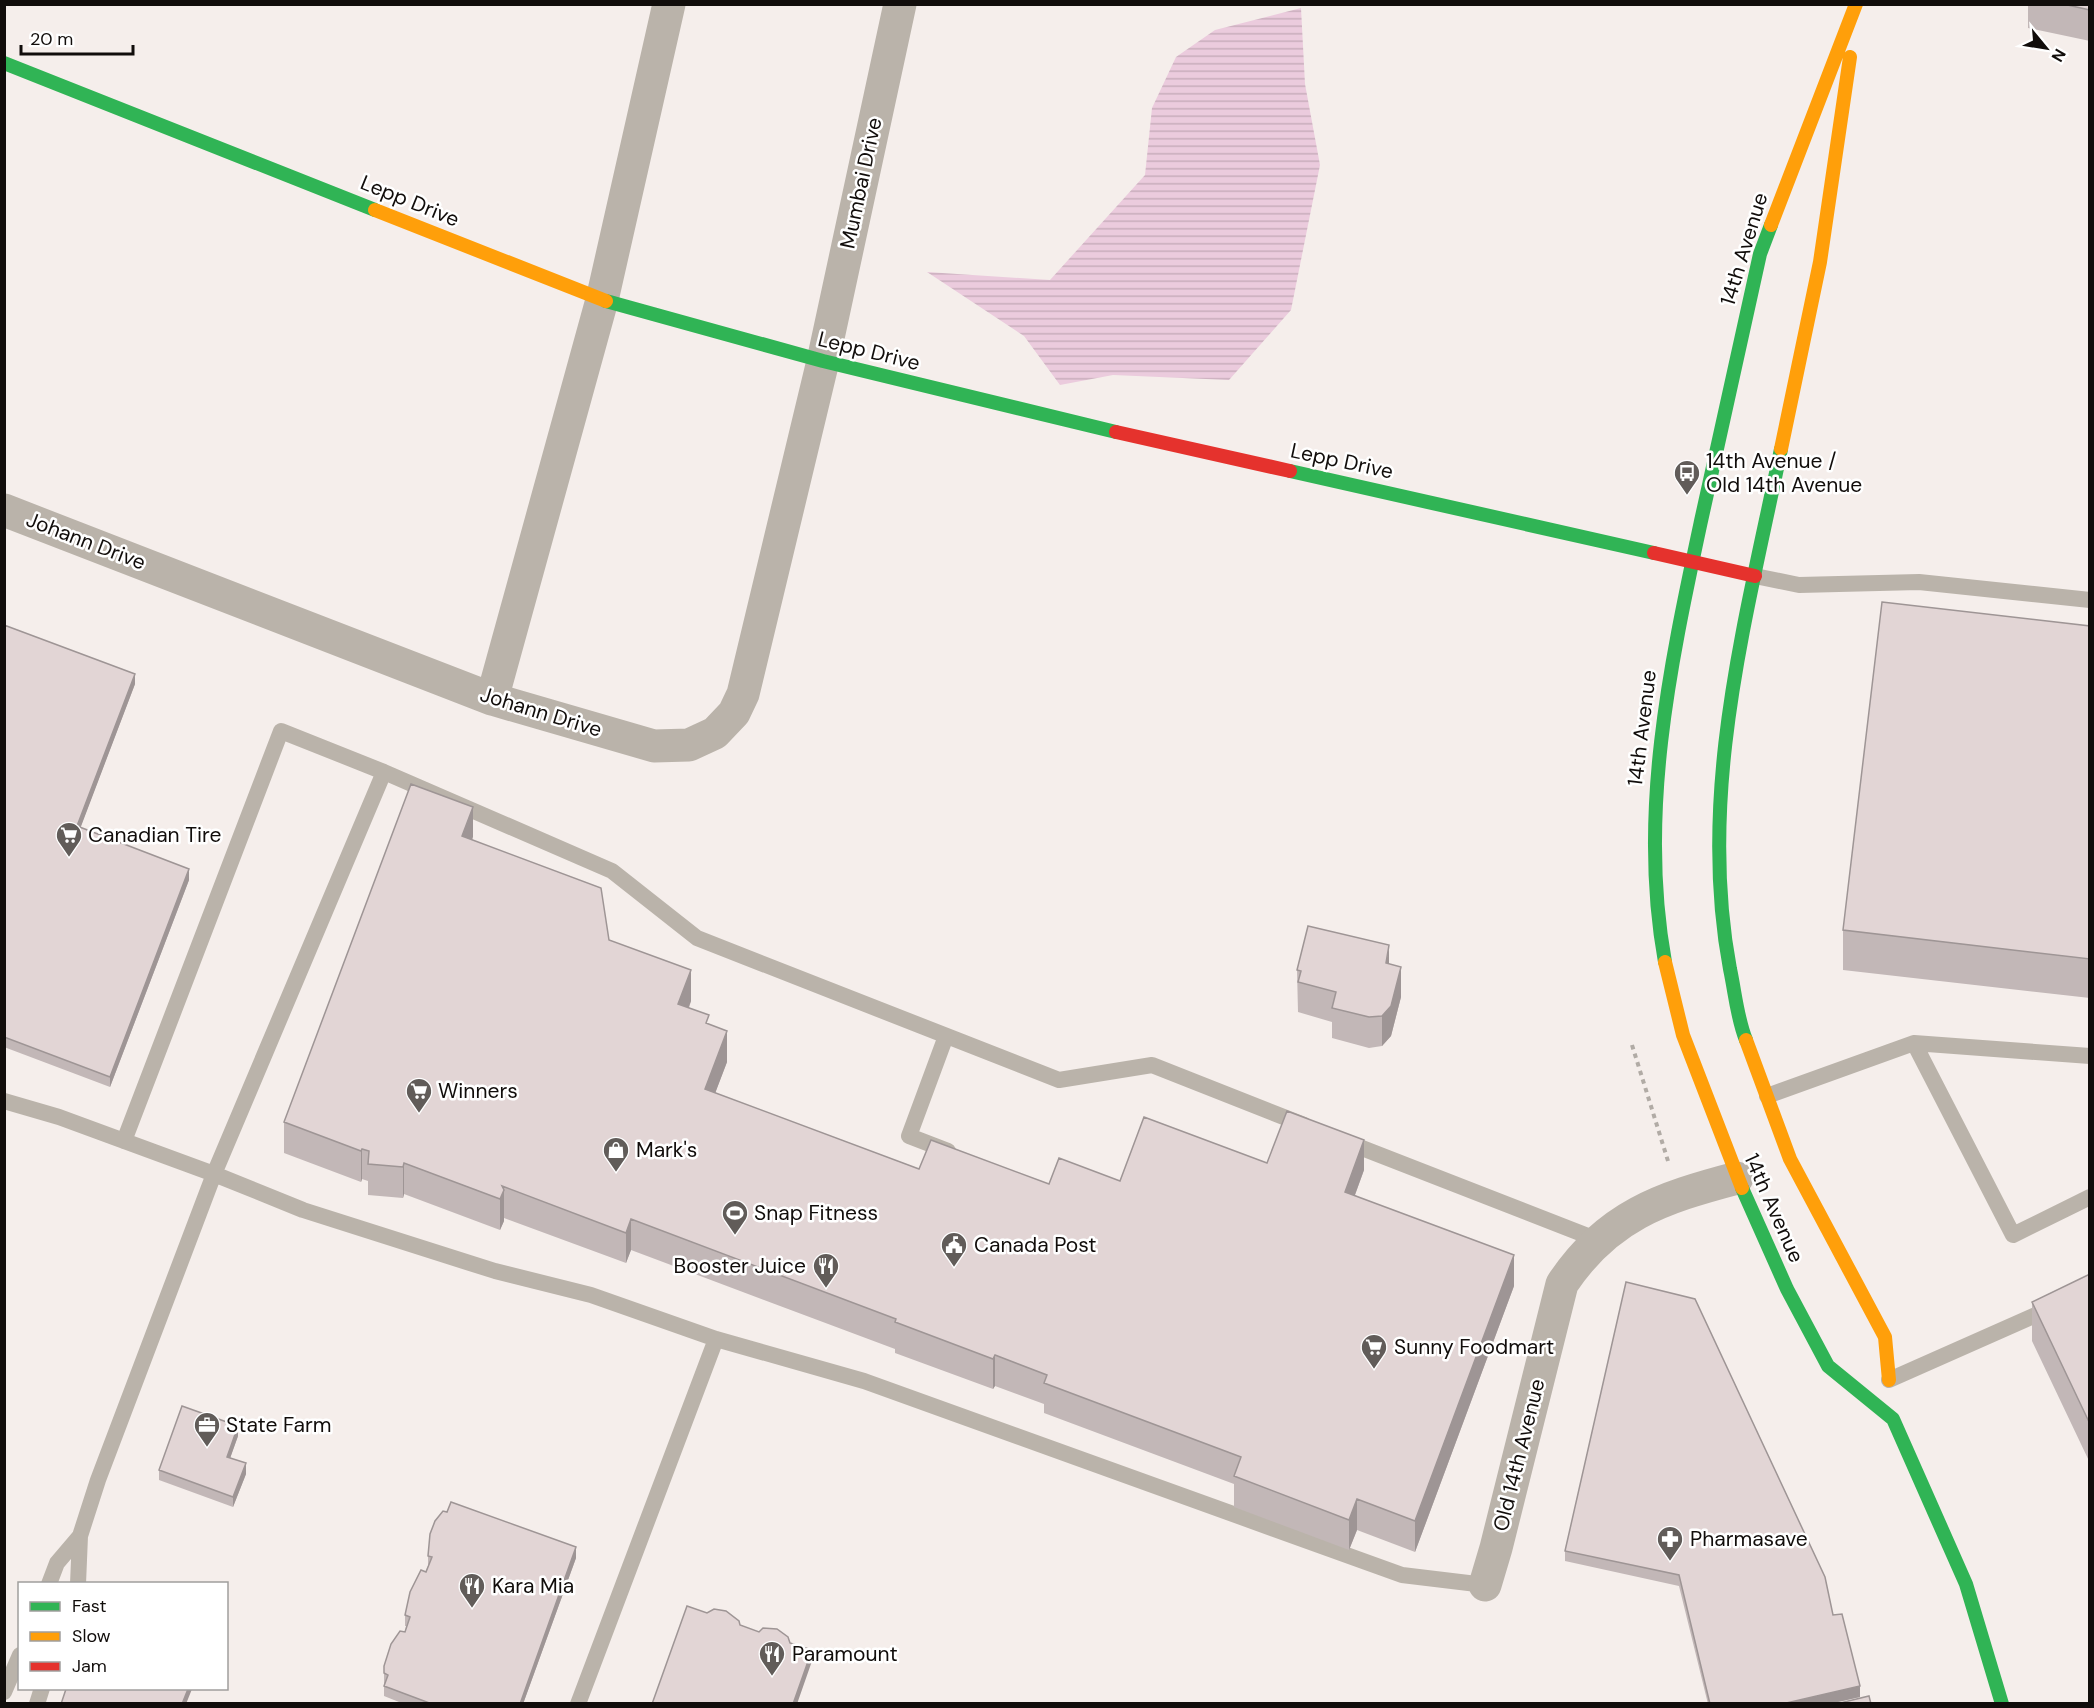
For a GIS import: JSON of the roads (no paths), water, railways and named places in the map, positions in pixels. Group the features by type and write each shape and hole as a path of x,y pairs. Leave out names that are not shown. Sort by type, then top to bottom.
{"main road":[{"name":"14th Avenue","path":"1857,4 1760,254 1692,562 1663,706 1655,798 1657,877 1661,938 1670,987 1698,1081 1737,1178 1787,1289 1828,1365 1893,1419"},
{"name":"14th Avenue","path":"1857,4 1820,262 1724,732 1719,834 1721,898 1732,983 1742,1030 1790,1159 1885,1337 1893,1419 1966,1584 2002,1704"},
{"name":"Lepp Drive","path":"4,63 602,300 823,361 1092,428 1755,576"}],"street":[{"path":"492,699 602,300 669,4"},
{"name":"Mumbai Drive","path":"823,361 900,4"},
{"name":"Johann Drive","path":"4,510 492,699 654,746 675,747 696,742 725,724 743,694 823,361"},
{"name":"Old 14th Avenue","path":"1485,1585 1562,1284 1598,1240 1645,1207 1680,1193 1737,1178"}],"lane":[{"path":"1755,576 1799,585 1919,582 2090,600"},
{"path":"124,1141 281,731 384,772 612,871 697,938 1059,1080 1152,1065 1598,1240"},
{"path":"78,1582 80,1536 98,1480 214,1174 384,772"},
{"path":"946,1036 909,1136 961,1156"},
{"path":"1914,1044 2013,1235 2090,1197"},
{"path":"1767,1096 1914,1044 2090,1056"},
{"path":"4,1101 59,1117 214,1174 303,1210 495,1271 591,1295 716,1339 864,1381 1402,1575 1485,1585"},
{"path":"1890,1390 2090,1291"},
{"path":"578,1704 716,1339"},
{"path":"50,1582 57,1563 80,1536"},
{"path":"4,1692 18,1660"}],"place":[{"name":"14th Avenue / Old 14th Avenue","path":"1687,496"},
{"name":"Canadian Tire","path":"69,858"},
{"name":"Winners","path":"419,1114"},
{"name":"Mark's","path":"616,1173"},
{"name":"Snap Fitness","path":"735,1236"},
{"name":"Canada Post","path":"954,1268"},
{"name":"Booster Juice","path":"826,1289"},
{"name":"Sunny Foodmart","path":"1374,1370"},
{"name":"State Farm","path":"207,1448"},
{"name":"Pharmasave","path":"1670,1562"},
{"name":"Kara Mia","path":"472,1609"},
{"name":"Paramount","path":"772,1677"}]}
